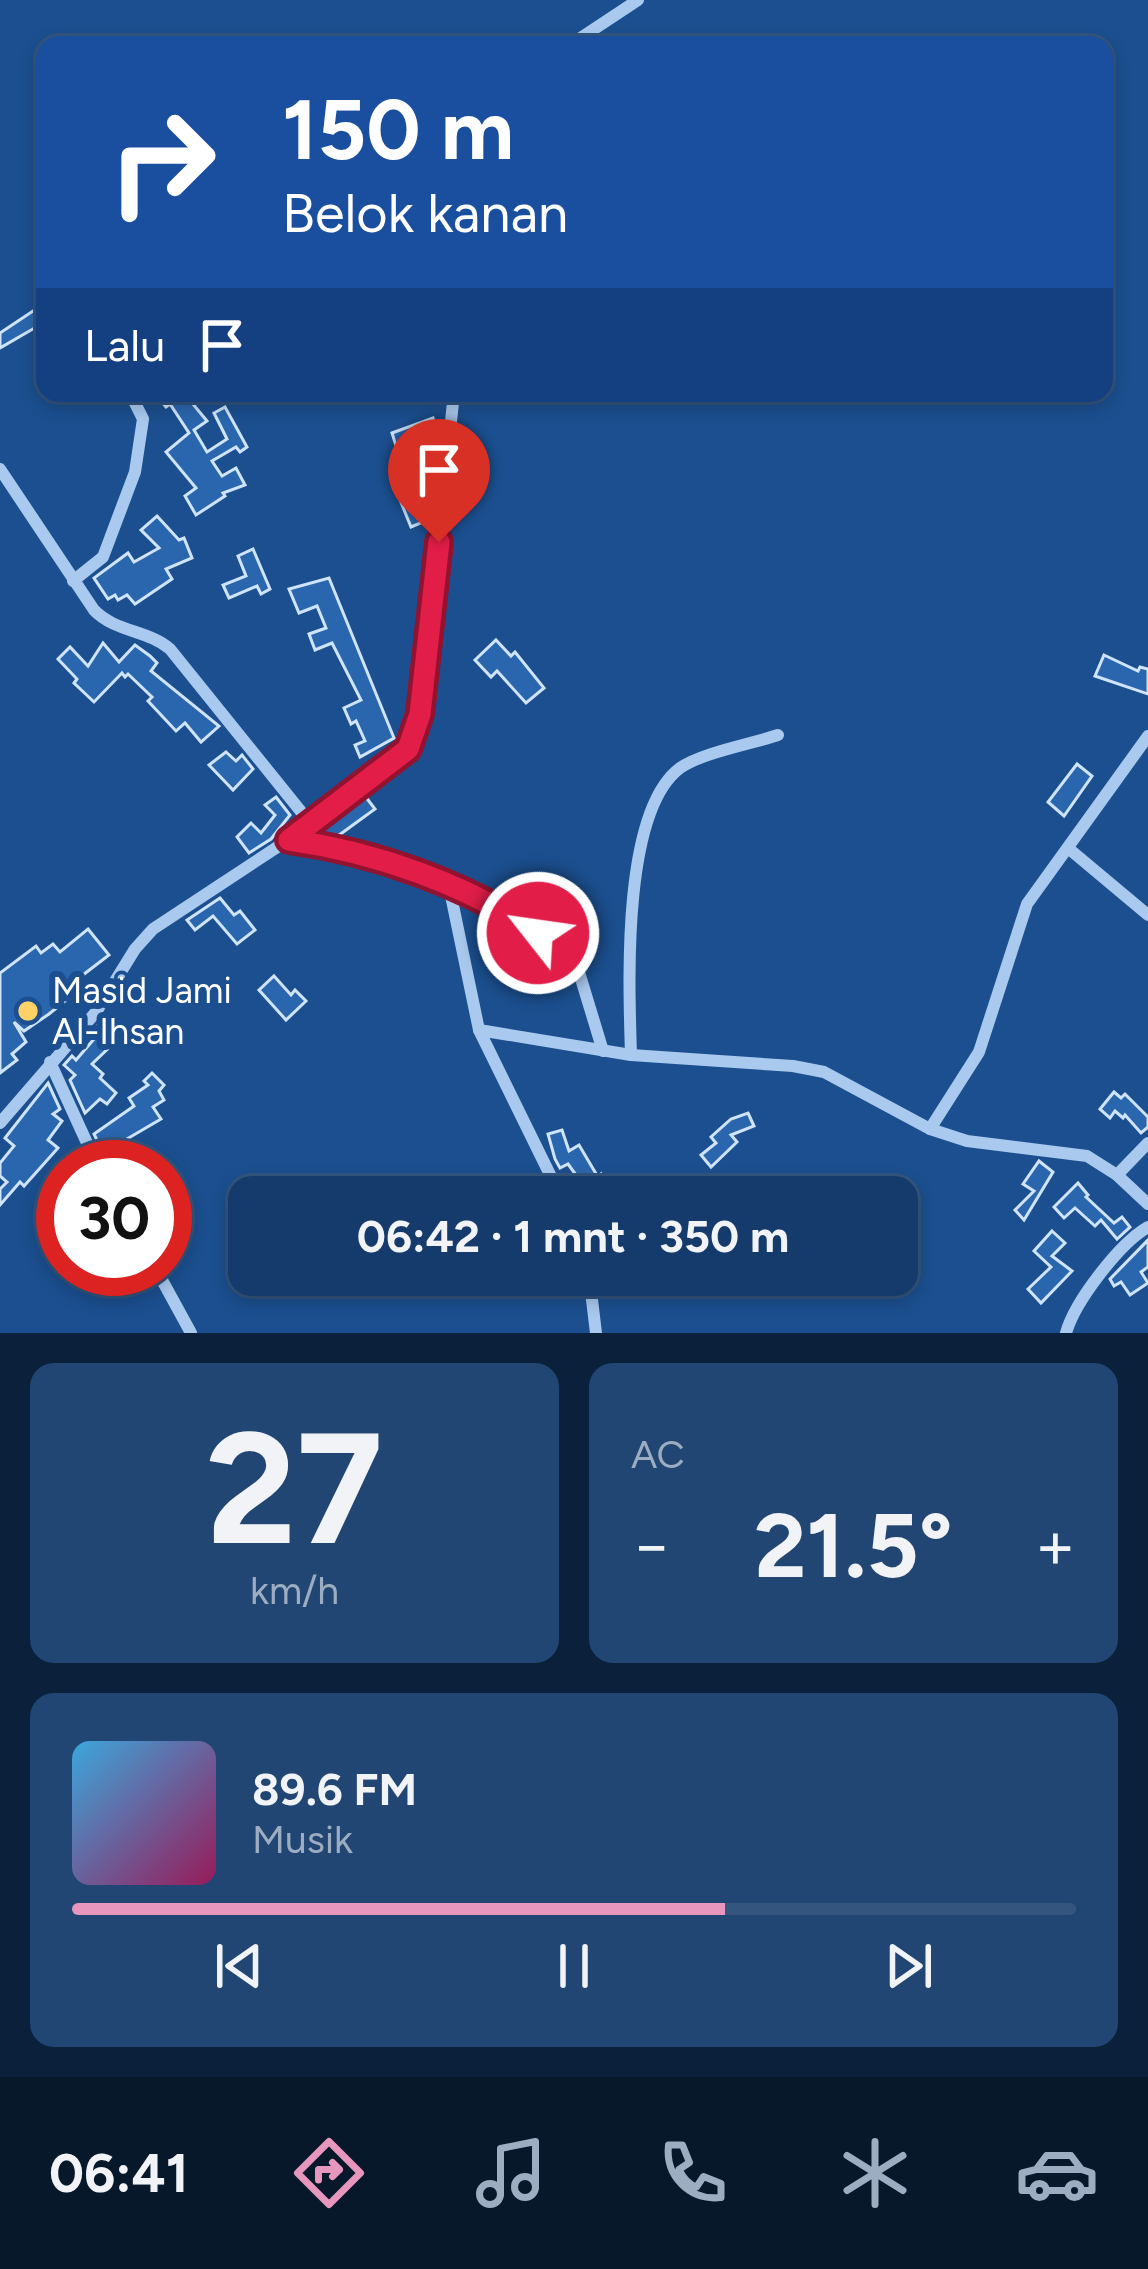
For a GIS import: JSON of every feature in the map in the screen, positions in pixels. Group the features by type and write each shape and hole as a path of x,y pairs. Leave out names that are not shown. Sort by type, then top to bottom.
{"street":[{"path":"584,36 638,0"},
{"path":"73,580 103,556 135,472 142,419 134,402"},
{"path":"0,1123 96,1012 153,929 289,840 408,749 416,731 453,402"},
{"path":"0,469 104,620 170,649 310,824"},
{"path":"631,1055 628,942 637,860 652,804 681,768 778,735"},
{"path":"930,1129 979,1052 1024,910 1148,736"},
{"path":"289,840 406,865 507,912 575,959 603,1051"},
{"path":"1068,848 1148,914"},
{"path":"449,886 479,1030 551,1176"},
{"path":"479,1030 631,1055 824,1072 930,1129 967,1141 1087,1156 1118,1175 1148,1204"},
{"path":"50,1063 86,1140"},
{"path":"1118,1175 1148,1143"},
{"path":"1066,1333 1098,1278 1136,1234 1148,1227"},
{"path":"171,1296 191,1333"},
{"path":"592,1296 596,1333"}],"building":[{"path":"36,309 36,327 0,348 0,333"},
{"path":"162,402 191,402 207,421 194,430 207,452 227,439 214,413 225,407 247,447 240,452 236,447 212,461 222,476 236,468 245,485 223,493 196,515 185,496 196,488 166,452 189,433 170,404 166,407"},
{"path":"433,418 436,430 411,435 419,459 402,465 392,433"},
{"path":"416,484 428,520 411,527 396,490"},
{"path":"157,516 179,540 184,538 192,558 166,569 172,579 135,604 127,595 108,599 94,578 128,553 134,562 159,548 141,530"},
{"path":"253,549 270,589 261,594 257,586 229,598 223,585 246,576 238,556"},
{"path":"329,578 394,738 360,757 355,745 365,741 344,708 361,700 332,643 315,650 309,634 326,628 317,606 299,613 289,589"},
{"path":"496,640 511,656 515,652 544,688 526,703 497,671 491,677 475,660"},
{"path":"103,643 119,662 135,645 157,663 151,671 219,726 201,742 185,723 176,731 128,674 122,673 94,702 58,659 70,647 88,666"},
{"path":"1104,655 1138,671 1148,669 1148,694 1095,676"},
{"path":"226,752 236,761 242,755 253,769 233,790 209,765"},
{"path":"1077,764 1092,776 1064,816 1048,802"},
{"path":"365,796 375,809 335,838 324,835 320,830"},
{"path":"276,797 290,815 271,839 249,853 237,837 251,823 261,833 275,815 265,805"},
{"path":"220,898 234,915 240,911 255,930 237,944 213,916 195,930 187,920"},
{"path":"88,929 109,955 79,978 82,981 72,989 75,993 49,1014 24,1031 14,1022 26,1042 12,1054 17,1060 0,1073 0,973 36,946 41,953 53,944 60,952"},
{"path":"274,976 291,995 295,990 306,1001 286,1020 259,990"},
{"path":"99,1024 117,1040 92,1064 116,1093 107,1104 100,1099 85,1113 70,1080 75,1075 64,1065 72,1056 76,1060 94,1039 90,1035"},
{"path":"152,1073 164,1085 159,1091 164,1100 153,1107 161,1119 125,1140 97,1140 94,1134 134,1106 129,1098 148,1085 144,1081"},
{"path":"48,1083 60,1109 53,1114 62,1121 48,1140 36,1140 36,1173 24,1186 20,1182 0,1205 0,1189 7,1182 0,1176 0,1163 14,1146 5,1138"},
{"path":"1114,1092 1121,1098 1125,1094 1148,1117 1148,1127 1141,1133 1125,1115 1115,1111 1110,1118 1100,1109"},
{"path":"748,1113 754,1126 731,1135 737,1142 711,1167 701,1155 716,1143 711,1137 731,1119"},
{"path":"562,1130 569,1151 579,1145 597,1176 577,1176 568,1164 560,1168 548,1134"},
{"path":"1039,1161 1053,1172 1024,1220 1015,1210 1034,1191 1023,1184"},
{"path":"1078,1183 1114,1223 1122,1217 1130,1227 1117,1239 1101,1220 1095,1226 1075,1208 1064,1218 1054,1207"},
{"path":"1052,1231 1065,1243 1052,1256 1072,1271 1041,1303 1028,1289 1051,1267 1034,1251"},
{"path":"1148,1240 1148,1267 1141,1272 1148,1283 1130,1295 1121,1282 1114,1286 1110,1279"}],"place":[{"name":"Masid Jami Al-Ihsan","path":"28,1011"}],"route":[{"path":"439,542 420,714 408,749 289,840 406,865 507,912 538,933"}]}
